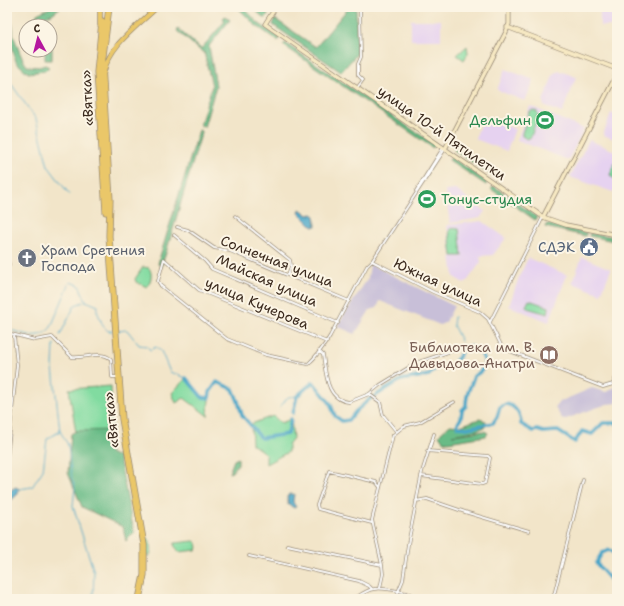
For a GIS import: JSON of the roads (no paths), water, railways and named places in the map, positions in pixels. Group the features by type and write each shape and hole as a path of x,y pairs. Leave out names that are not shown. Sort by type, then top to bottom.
{"highway":[{"name":"«Вятка»","path":"105,7 99,43 98,82 124,439 144,545 144,575 139,599"},
{"name":"«Вятка»","path":"109,7 103,43 102,82 110,200 109,236"}],"main road":[{"path":"99,43 100,7"},
{"path":"102,82 105,66 110,55 157,7"},
{"name":"улица 10-й Пятилетки","path":"276,7 265,24 543,217 566,225 617,235"},
{"path":"444,148 507,26 508,7"},
{"path":"507,26 617,68"},
{"path":"543,217 617,74"}],"street":[{"path":"357,88 363,80 358,75 358,64 361,57 360,7"},
{"path":"444,148 372,261 367,266 338,323 320,351 323,355 328,384 333,393 343,401 349,402 369,394 380,385 416,363 457,349"},
{"path":"235,216 290,260 292,264 288,276"},
{"path":"490,322 543,217"},
{"name":"Солнечная улица","path":"177,227 188,230 214,248 230,251 349,301"},
{"name":"Майская улица","path":"174,235 205,261 212,269 338,323"},
{"path":"7,257 10,265 7,271"},
{"name":"улица Кучерова","path":"320,351 308,364 266,355 227,339 170,294 158,282 164,259 199,290 327,342"},
{"name":"Южная улица","path":"372,261 426,289 474,309 486,316 501,345 510,351 600,386 607,387 613,384 617,375"},
{"path":"486,316 493,314"},
{"path":"7,333 14,336 35,340 52,337 72,357 83,358 93,355 107,357 111,359 112,377 119,377"},
{"path":"7,458 17,365 14,336"},
{"path":"369,394 380,402 383,415 396,431"},
{"path":"380,588 383,574 382,565 372,523 390,442 396,431 404,426 420,422 454,402"},
{"path":"398,592 403,580 421,476 427,451 434,434"},
{"path":"421,476 482,484 485,483 490,458 488,456 427,451"},
{"path":"372,523 317,507 329,471 376,482 381,481"},
{"path":"553,599 583,480"},
{"path":"376,482 380,486"},
{"path":"416,501 427,499 528,531"},
{"path":"287,544 307,550 317,550 382,565"},
{"path":"250,556 359,581 370,586 372,589"},
{"path":"354,599 372,589 380,588 425,599"}],"water":[{"path":"300,209 308,215 312,214 315,216 316,226 313,227 299,213"},
{"path":"16,487 19,489 18,494 7,504 8,494"},
{"path":"289,494 294,494 293,502 296,507 294,508 288,504 287,497"}],"waterway":[{"path":"7,78 36,119 48,166 69,194"},
{"path":"7,329 30,335 46,332 51,327 70,282 79,285 86,301 98,306 97,311 103,326 108,331 112,331"},
{"path":"60,335 75,305 86,301"},
{"path":"454,317 453,325 461,341"},
{"path":"118,331 127,330 139,345 147,346 150,350 156,347 161,351 170,372 186,378"},
{"path":"19,489 32,487 43,470 47,439 60,431 53,368 54,344"},
{"path":"462,344 465,347"},
{"path":"375,396 401,380 429,375 435,369 451,366 459,357 462,349 469,346 483,356 484,364 483,368 474,376 467,394 466,406 462,410 461,418 457,425 458,427 467,428 493,423 497,417 500,407 506,404 515,408 520,417 521,424 533,431 558,431 575,442 582,431 592,434 603,423 617,423"},
{"path":"186,378 202,397 209,398 210,392 217,382 233,389 242,415 261,438 288,434 291,419"},
{"path":"293,413 297,396 313,382 330,403 335,416 342,421 349,420 356,411 371,398"},
{"path":"280,407 288,397 297,396"},
{"path":"60,431 68,445 72,479 75,486 73,506 94,572 93,599"},
{"path":"617,555 609,550 602,553 596,563 617,587"}],"place":[{"name":"Дельфин","path":"545,120"},
{"name":"Тонус-студия","path":"427,199"},
{"name":"СДЭК","path":"589,247"},
{"name":"Храм Сретения Господа","path":"27,258"},
{"name":"Библиотека им. В. Давыдова-Анатри","path":"549,355"}]}
